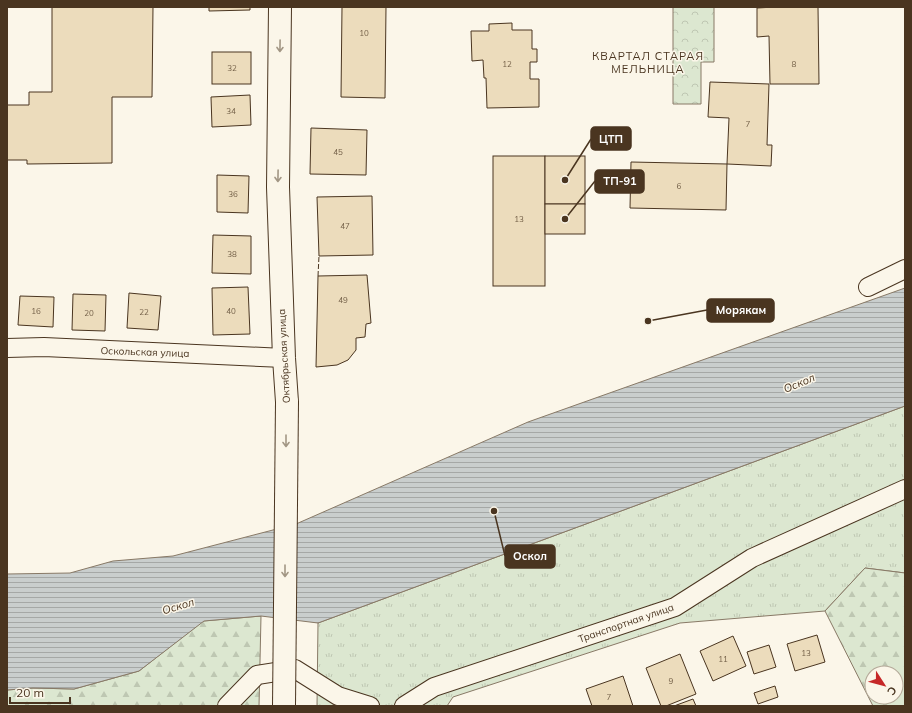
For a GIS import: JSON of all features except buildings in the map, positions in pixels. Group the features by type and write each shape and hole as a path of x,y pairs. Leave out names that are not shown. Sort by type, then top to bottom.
{"main road":[{"name":"Октябрьская улица","path":"280,7 278,187 287,402 284,706"}],"street":[{"path":"868,287 905,269"},
{"name":"Оскольская улица","path":"7,348 44,347 284,358"},
{"name":"Транспортная улица","path":"404,706 434,687 675,607 752,558 905,489"},
{"path":"227,706 257,675 295,669 338,696 370,706"}],"green space":[{"path":"673,7 714,7 714,62 701,62 701,104 673,104"},
{"path":"905,406 905,573 865,568 825,611 680,623 453,697 447,706 317,706 318,623"},
{"path":"865,568 905,573 905,706 872,705 904,705 904,665 864,665 864,688 825,611"},
{"path":"261,616 259,706 7,706 7,690 33,688 74,689 139,671 203,621"}],"water":[{"path":"905,288 905,406 318,623 261,616 204,621 139,671 74,689 33,688 7,690 7,574 70,573 113,561 173,556 296,524 528,422"}],"fence":[{"path":"318,276 319,256"}],"place":[{"name":"ЦТП","path":"565,180"},
{"name":"ТП-91","path":"565,219"},
{"name":"Морякам","path":"648,321"},
{"name":"Оскол","path":"494,511"}],"district":[{"name":"КВАРТАЛ СТАРАЯ МЕЛЬНИЦА","path":"648,62"}]}
